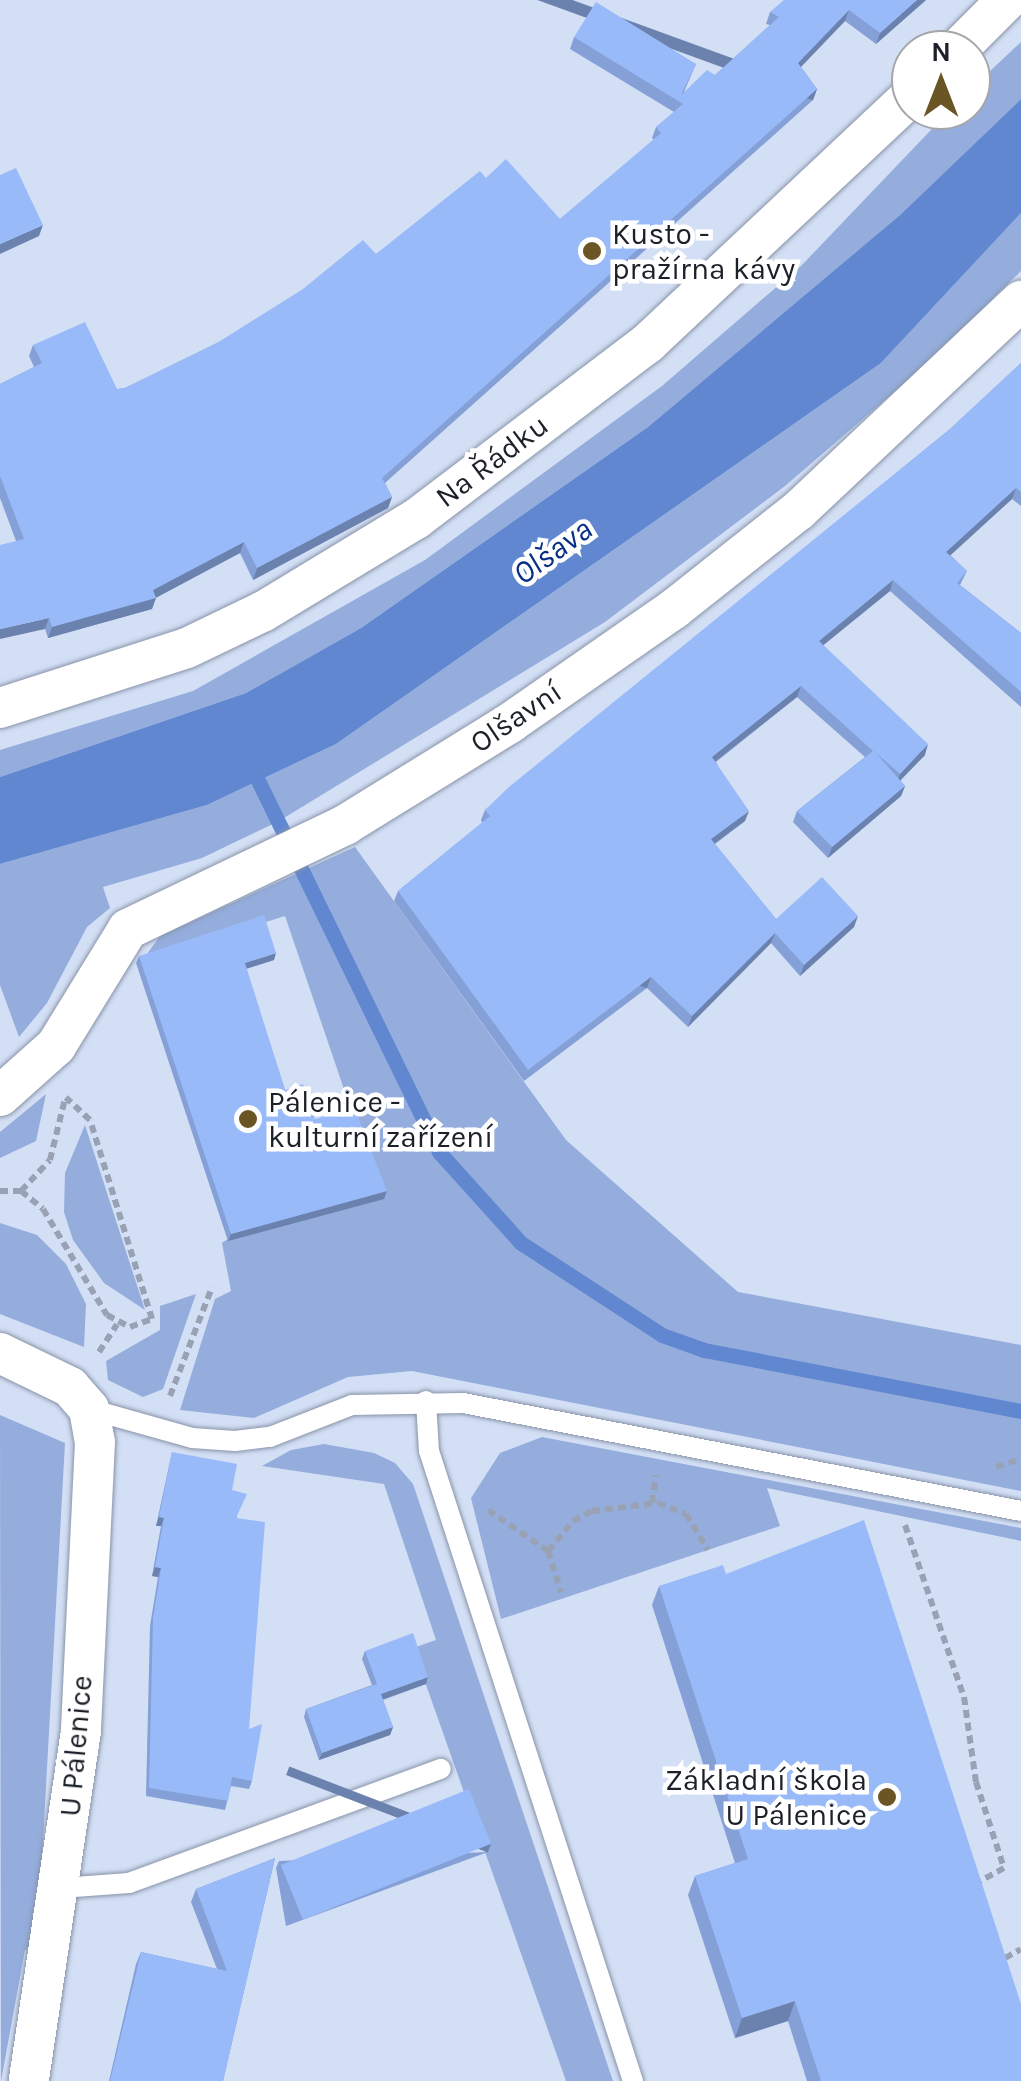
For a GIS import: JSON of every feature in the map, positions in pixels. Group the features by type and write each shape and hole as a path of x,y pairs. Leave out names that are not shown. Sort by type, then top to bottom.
{"street":[{"path":"977,30 1007,0"},
{"name":"Na Řádku","path":"0,708 187,648 264,611 416,519 648,343 891,115"},
{"name":"Olšavní","path":"0,1096 65,1033 128,929 346,826 510,723 674,609 800,510 1021,300"},
{"path":"0,1353 52,1374 89,1410"},
{"name":"U Pálenice","path":"30,2081 62,1888 80,1731 94,1442 89,1410"}],"lane":[{"path":"426,1401 429,1451 633,2081"},
{"path":"89,1410 192,1438 254,1439 352,1405 426,1401 568,1420 1021,1511"},
{"path":"62,1888 129,1883 441,1769"}],"path":[{"path":"1,1192 21,1191 43,1209 107,1316 130,1326 152,1319 90,1120 65,1097 40,1061"},
{"path":"21,1191 50,1160 65,1097"},
{"path":"150,1426 172,1395 212,1287"},
{"path":"914,1490 904,1528 964,1697 976,1782 1004,1868 970,1886"},
{"path":"444,1499 471,1498 548,1551 561,1592"},
{"path":"548,1551 573,1521 592,1511 652,1503 686,1514 708,1550"},
{"path":"1010,1972 1004,1955 1021,1949"}],"shaded area":[{"path":"1021,42 1021,99 991,128 991,70"},
{"path":"931,130 989,130 900,215 648,427 361,628 246,693 0,777 0,750 193,691 425,560 662,386 802,265"},
{"path":"1021,213 1021,271 922,368 785,486 605,622 279,821 202,858 103,887 110,908 87,927 47,1003 19,1037 0,985 0,864 207,805 336,744 881,363"},
{"path":"355,847 566,1140 738,1292 1021,1345 1021,1491 412,1371 348,1377 254,1418 180,1410 215,1299 231,1291 222,1243 363,1145 285,916 142,961 160,936"},
{"path":"46,1094 36,1141 0,1158 0,1132"},
{"path":"85,1125 145,1310 104,1283 73,1240 64,1212 65,1173"},
{"path":"0,1223 37,1235 66,1264 86,1304 84,1347 0,1314"},
{"path":"196,1294 163,1389 143,1397 108,1380 106,1361 160,1330 160,1306"},
{"path":"0,1415 65,1443 37,1949 25,1950 1,2081"},
{"path":"542,1437 1021,1528 1021,1541 767,1488 780,1526 501,1619 471,1498 500,1453"},
{"path":"324,1444 374,1453 395,1463 413,1484 613,2081 566,2081 413,1648 436,1640 384,1484 262,1466 291,1450"}],"water":[{"name":"Olšava","path":"1021,99 1021,213 881,363 336,744 207,805 0,864 0,777 246,693 361,628 648,427 900,215"}],"building":[{"path":"784,0 917,0 880,33 849,10 798,63 817,89 382,478 392,497 257,568 244,542 153,590 156,598 52,627 49,618 0,629 0,545 24,539 0,476 0,384 42,363 33,345 85,322 117,389 125,388 217,343 303,289 363,240 376,254 480,171 486,178 506,159 560,219 661,133 656,127 683,104 574,37 596,2 696,64 681,95 707,70 715,75 779,17 770,12"},
{"path":"16,168 43,225 0,244 0,175"},
{"path":"1021,363 1021,492 1016,488 946,552 967,571 957,583 1021,633 1021,692 893,580 819,641 928,744 900,774 875,752 905,786 832,847 797,811 873,751 801,686 712,757 749,811 711,839 776,919 822,877 858,916 804,965 775,933 692,1016 651,977 528,1070 398,891 490,816 485,810 509,787 950,429"},
{"name":"Pálenice - kulturní zařízení","path":"264,915 276,953 245,963 285,1090 303,1084 315,1119 354,1107 387,1191 231,1234 139,956"},
{"path":"172,1452 237,1464 232,1490 247,1494 236,1518 265,1522 249,1729 262,1724 252,1781 232,1777 228,1801 149,1788 153,1618 161,1568 155,1567 164,1518 159,1517"},
{"name":"Základní škola U Pálenice","path":"864,1520 1021,2004 1021,2081 821,2081 795,2001 742,2018 695,1876 748,1859 659,1586 723,1565 726,1574"},
{"path":"413,1633 428,1677 381,1694 393,1727 322,1753 306,1709 377,1684 365,1651"},
{"path":"469,1789 491,1844 303,1920 281,1865"},
{"path":"275,1858 223,2081 110,2081 141,1952 227,1971 196,1889"}],"waterway":[{"path":"250,764 439,1152 521,1243 662,1335 704,1350 1021,1411"}],"place":[{"name":"Kusto - pražírna kávy","path":"592,251"},
{"name":"Pálenice - kulturní zařízení","path":"248,1119"},
{"name":"Základní škola U Pálenice","path":"887,1797"}]}
